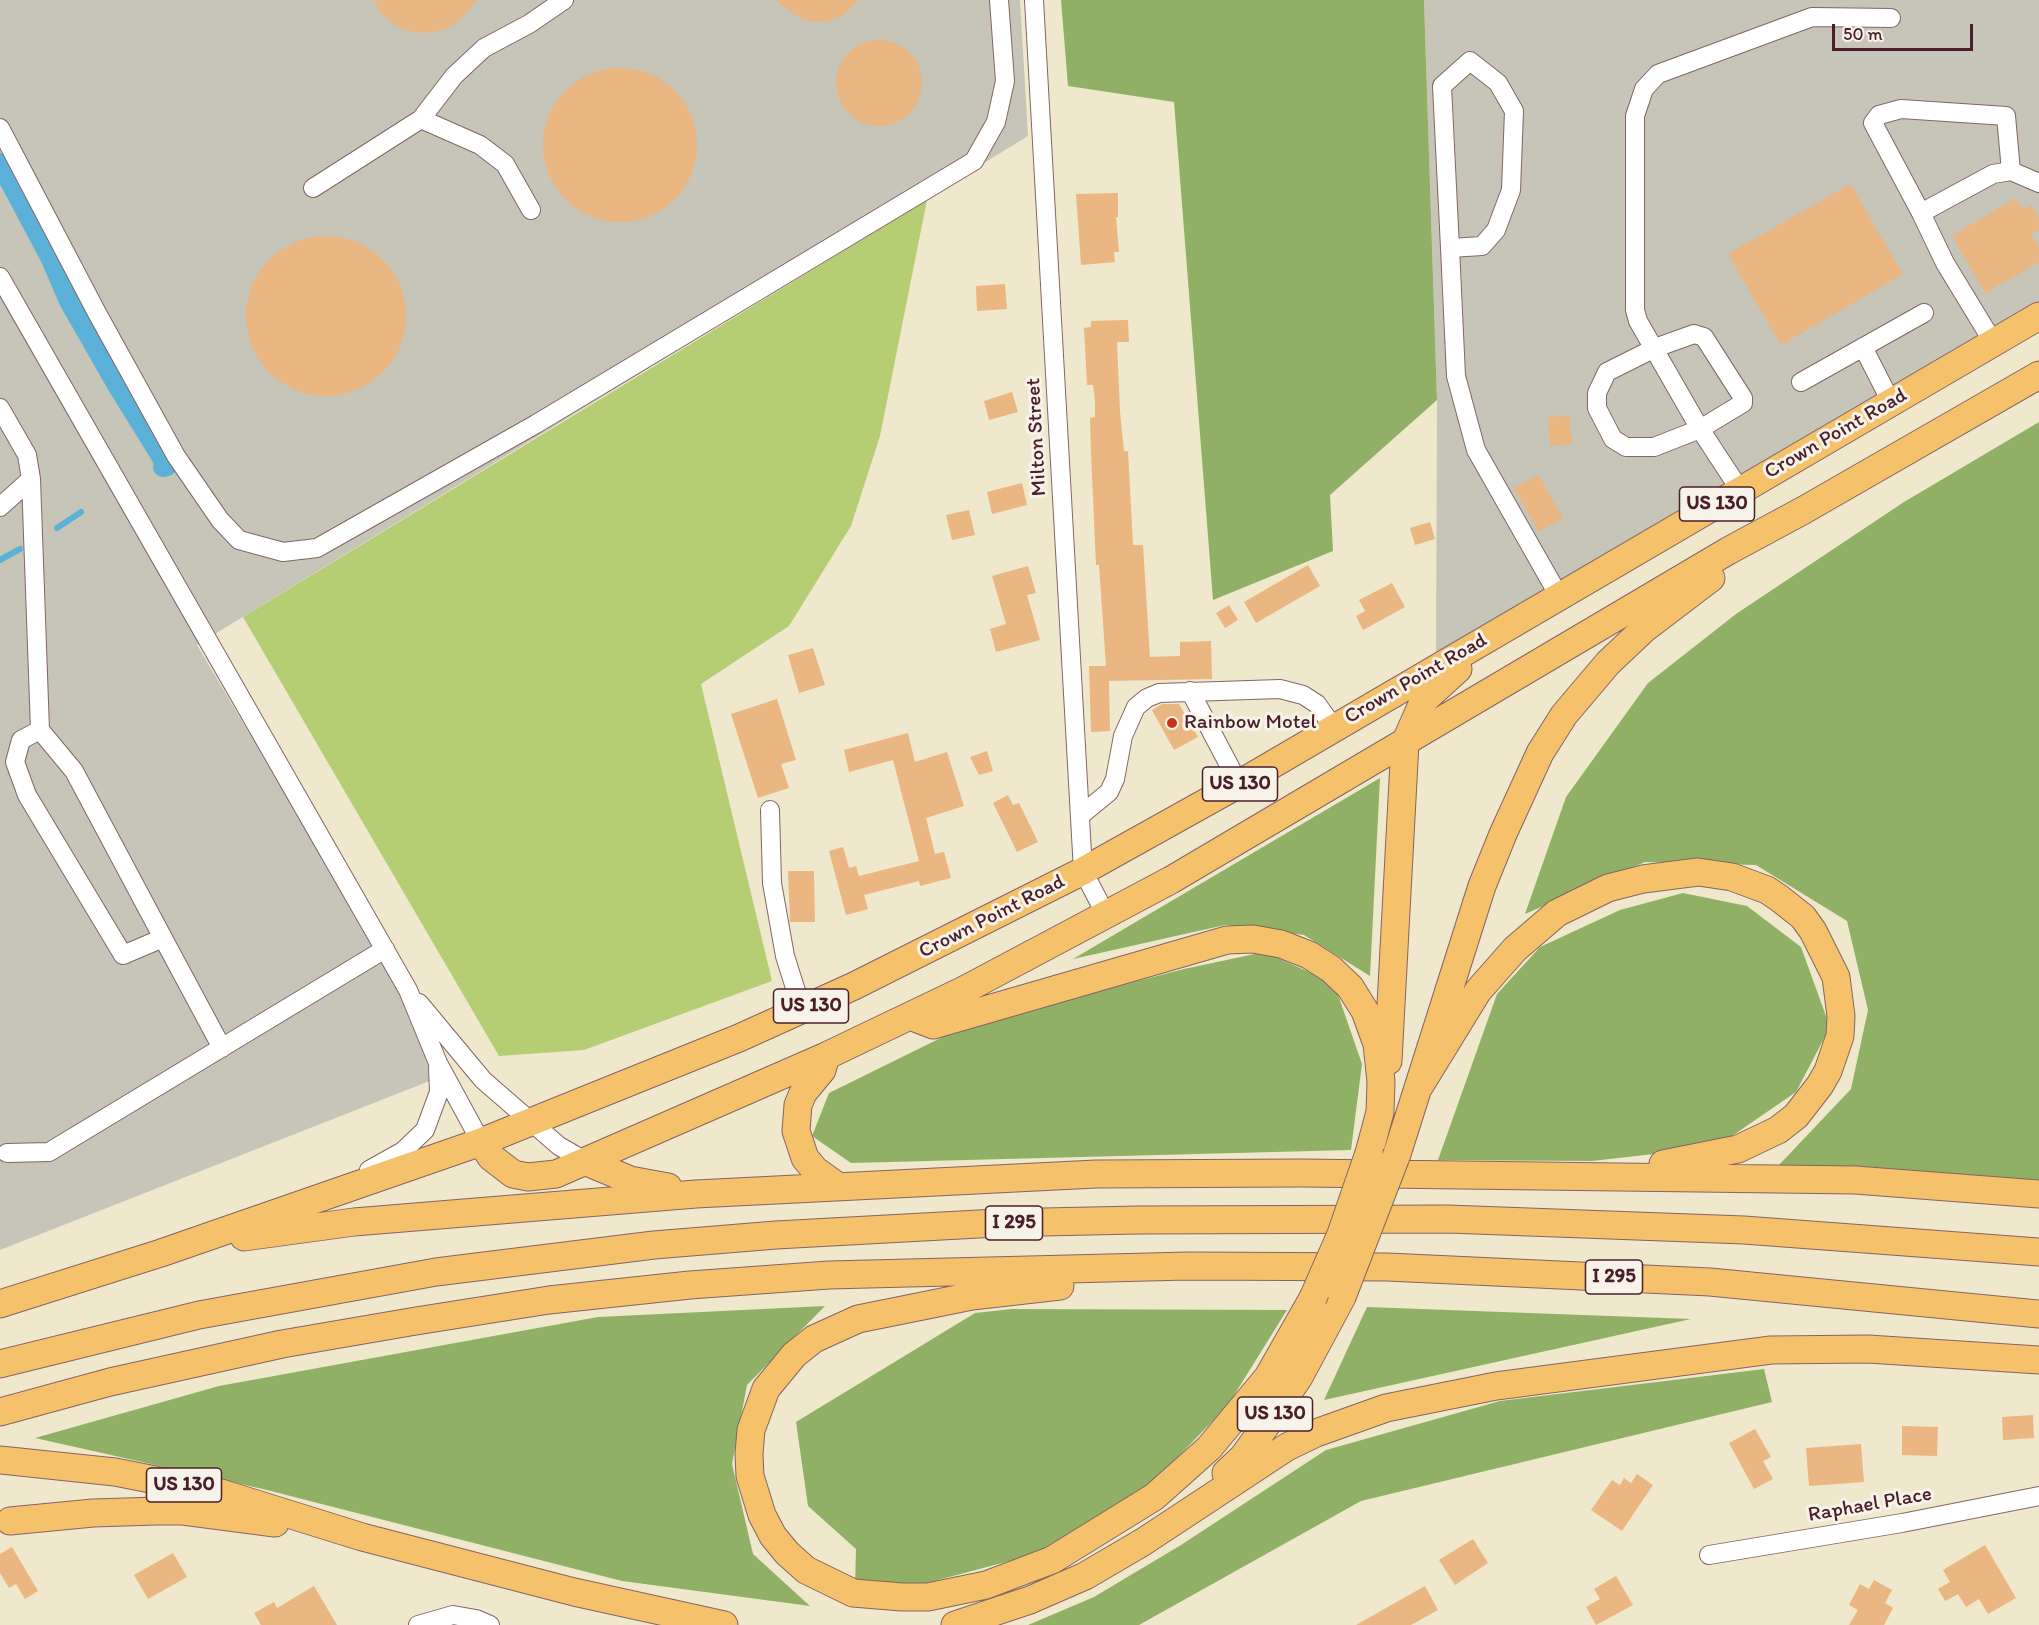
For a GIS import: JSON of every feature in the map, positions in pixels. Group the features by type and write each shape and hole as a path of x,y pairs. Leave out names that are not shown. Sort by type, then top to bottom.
{"highway":[{"name":"Crown Point Road","path":"481,1142 802,1010 1083,871 1239,784 2039,316"},
{"name":"US 130","path":"956,1623 1030,1600 1085,1576 1143,1542 1184,1513 1243,1457 1270,1420 1299,1377 1342,1297 1397,1154 1482,886 1515,805 1552,734 1592,680 1626,645 1804,510 2039,375"},
{"path":"481,1142 501,1167 513,1174 528,1177 556,1174 826,1056 910,1016 1106,915 1405,743 1728,551 1804,510"},
{"path":"1188,1266 1130,1283 1080,1284 972,1296 858,1319 814,1339 794,1354 766,1389 751,1430 750,1476 762,1515 773,1536 806,1570 853,1593 928,1597 986,1585 1052,1560 1154,1497 1209,1448 1268,1377 1313,1298 1351,1209 1380,1112 1388,1060 1405,743 1418,710 1433,690 1525,616"},
{"path":"1419,1087 1478,992 1502,961 1549,919 1592,894 1627,882 1663,875 1714,874 1732,877 1767,890 1803,917 1830,961 1840,996 1841,1016 1840,1036 1828,1071 1796,1116 1758,1140 1715,1156 1563,1175"},
{"path":"910,1016 933,1025 1227,940 1267,940 1294,948 1321,962 1341,977 1357,997 1377,1044 1380,1112"},
{"path":"826,1056 822,1070 803,1093 798,1105 796,1131 805,1158 815,1170 836,1185"},
{"name":"US 130","path":"0,1304 161,1253 481,1142"},
{"path":"587,1162 630,1180 722,1192"},
{"path":"161,1253 246,1236 354,1222 722,1192 836,1185 1165,1173 1563,1175 1855,1180 2039,1194"},
{"name":"I 295","path":"0,1364 199,1315 425,1273 654,1245 776,1235 997,1223 1448,1219 1744,1230 2039,1252"},
{"name":"I 295","path":"0,1412 110,1382 282,1344 549,1300 690,1285 829,1275 1188,1266 1387,1267 1592,1275 1816,1292 2039,1314"},
{"path":"1184,1513 1260,1463 1316,1433 1386,1408 1496,1386 1771,1350 1868,1348 2039,1360"},
{"name":"US 130","path":"0,1460 115,1472 221,1493 362,1537 574,1592 724,1625"},
{"path":"10,1521 117,1512 183,1511 362,1537"},
{"path":"574,1592 635,1625"}],"street":[{"path":"313,188 421,119 454,76 484,48 529,24 564,0"},
{"path":"0,128 176,456 220,520 239,540 283,552 317,548 536,424 974,161 996,123 1005,81 999,0"},
{"name":"Milton Street","path":"1034,0 1082,815 1083,871"},
{"path":"1740,490 1700,429 1638,321 1635,310 1635,116 1644,89 1658,74 1812,17 1891,18"},
{"path":"1450,248 1482,246 1496,230 1511,190 1514,111 1498,83 1470,61 1442,86 1456,376 1476,450 1559,596"},
{"path":"1993,342 1945,262 1873,123 1879,115 1901,109 2006,116 2011,171"},
{"path":"421,119 480,145 505,164 531,210"},
{"path":"1921,213 1994,174 2011,171 2039,183"},
{"path":"0,277 408,990 438,1063 481,1142"},
{"path":"1801,382 1924,313"},
{"path":"1694,334 1704,337 1743,398 1739,407 1700,429 1654,447 1641,449 1626,447 1612,439 1602,423 1597,408 1597,393 1607,372 1655,348 1694,334"},
{"path":"1863,347 1891,402"},
{"path":"0,408 27,455 31,479 40,730 74,771 222,1048"},
{"path":"0,507 31,479"},
{"path":"1082,815 1109,792 1124,736 1136,707 1147,698 1159,693 1280,689 1303,695 1317,704 1334,728"},
{"path":"1190,691 1239,784"},
{"path":"40,730 21,740 15,762 33,805 123,955 163,938"},
{"path":"770,810 775,904 785,956 802,1010"},
{"path":"1083,871 1106,915"},
{"path":"8,1153 49,1152 384,950"},
{"path":"408,990 483,1080 559,1146 587,1162"},
{"path":"314,1199 387,1161 403,1151 425,1130 439,1092 438,1063"},
{"name":"Raphael Place","path":"1709,1555 1902,1523 2039,1496"},
{"path":"418,1625 455,1615 477,1619 490,1625"}],"shaded area":[{"path":"0,0 1020,0 1028,136 197,645 450,1073 0,1250"},
{"path":"1424,0 2039,0 2039,316 1436,667 1437,400"}],"green space":[{"path":"1061,0 1424,0 1437,400 1330,495 1333,551 1213,600 1174,102 1068,86"},
{"path":"927,200 880,436 851,526 789,626 701,684 772,981 584,1050 499,1056 243,617"},
{"path":"2039,422 2039,1192 1779,1165 1851,1089 1868,1010 1847,921 1756,865 1645,862 1525,914 1566,797 1648,683 1736,614 1904,502"},
{"path":"1380,778 1370,976 1304,935 1225,925 1073,959"},
{"path":"1683,893 1747,906 1801,947 1830,1027 1796,1092 1716,1147 1592,1161 1438,1160 1497,994 1540,947 1620,910"},
{"path":"1264,952 1334,983 1362,1064 1351,1150 851,1163 812,1136 829,1093 967,1025 1184,969"},
{"path":"825,1306 747,1385 732,1464 753,1554 810,1606 622,1581 263,1489 35,1438 219,1386 598,1317"},
{"path":"1367,1307 1691,1319 1324,1400"},
{"path":"1012,1309 1287,1310 1228,1405 1147,1489 1032,1555 908,1588 855,1586 856,1549 808,1506 796,1422 975,1313"},
{"path":"1764,1369 1772,1402 1361,1501 1139,1625 1028,1625 1094,1597 1181,1545 1326,1450 1500,1401"}],"building":[{"path":"374,0 477,0 458,22 442,30 426,33 409,31 393,24 380,12"},
{"path":"775,0 859,0 843,15 829,21 813,22 799,18"},
{"path":"871,40 887,40 910,52 919,66 922,83 919,100 910,114 887,126 871,126 855,119 843,107 836,91 836,75 843,59 855,47"},
{"path":"620,68 635,69 650,74 675,90 691,115 696,130 696,160 691,175 675,200 650,216 635,221 620,222 605,221 590,216 565,200 549,175 544,160 543,145 544,130 549,115 565,90 590,74 605,69"},
{"path":"1850,184 1903,274 1781,345 1728,254"},
{"path":"1118,193 1118,217 1116,217 1119,252 1114,252 1115,262 1081,265 1076,194"},
{"path":"2016,198 2023,210 2031,205 2039,219 2039,230 2031,234 2039,248 2039,262 1985,293 1952,236"},
{"path":"326,236 342,237 357,242 383,259 400,285 405,300 405,332 400,347 383,373 357,390 342,395 326,396 310,395 295,390 269,373 252,347 247,332 246,316 247,300 252,285 269,259 295,242 310,237"},
{"path":"1005,284 1007,309 977,311 976,286"},
{"path":"1128,320 1129,342 1117,342 1120,412 1124,451 1128,451 1133,545 1143,545 1150,657 1180,656 1180,642 1211,641 1212,679 1109,681 1110,731 1091,732 1089,666 1106,666 1099,565 1096,565 1091,453 1090,418 1095,417 1095,401 1093,385 1087,385 1084,328 1091,327 1091,321"},
{"path":"1012,392 1018,412 989,420 984,401"},
{"path":"1569,415 1572,444 1550,446 1548,418"},
{"path":"1538,475 1563,518 1539,532 1514,488"},
{"path":"1022,483 1027,505 992,514 987,492"},
{"path":"969,510 975,535 952,540 946,515"},
{"path":"1430,522 1435,539 1415,545 1410,528"},
{"path":"1308,565 1320,586 1256,623 1244,602"},
{"path":"1028,566 1036,593 1027,595 1040,640 996,652 990,629 1006,624 992,576"},
{"path":"1392,583 1405,607 1363,630 1356,616 1365,611 1359,600"},
{"path":"1229,605 1238,620 1225,628 1216,613"},
{"path":"813,648 825,685 799,693 788,655"},
{"path":"777,699 796,760 781,764 789,788 758,798 731,714"},
{"path":"1162,704 1179,704 1198,737 1174,750 1152,710"},
{"path":"908,733 915,762 947,752 964,806 926,818 935,854 944,852 951,878 920,886 919,881 864,895 868,909 846,915 829,851 843,847 849,868 856,866 859,876 919,861 893,760 849,772 844,750"},
{"path":"987,751 993,771 979,775 970,757"},
{"path":"1008,795 1013,805 1019,803 1038,842 1017,852 993,803"},
{"path":"788,871 814,871 815,922 790,922"},
{"path":"2033,1415 2034,1438 2003,1440 2002,1417"},
{"path":"1902,1426 1938,1427 1937,1456 1902,1455"},
{"path":"1755,1429 1771,1457 1763,1461 1773,1479 1754,1489 1729,1443"},
{"path":"1861,1444 1864,1482 1809,1486 1806,1448"},
{"path":"1637,1474 1653,1485 1622,1531 1591,1510 1612,1480 1620,1485 1624,1478 1631,1483"},
{"path":"1473,1539 1488,1563 1455,1585 1439,1560"},
{"path":"1985,1545 2016,1598 1988,1614 1979,1599 1966,1607 1958,1594 1945,1601 1938,1589 1950,1582 1943,1570"},
{"path":"12,1547 38,1591 25,1599 16,1584 9,1588 0,1573 0,1554"},
{"path":"173,1553 187,1577 148,1599 134,1575"},
{"path":"1616,1576 1633,1605 1596,1625 1586,1607 1600,1599 1594,1589"},
{"path":"1874,1580 1892,1590 1885,1603 1893,1608 1884,1625 1849,1625 1858,1610 1849,1605 1860,1584 1869,1589"},
{"path":"314,1586 337,1625 261,1625 254,1613 274,1602 277,1608"},
{"path":"1425,1586 1438,1610 1411,1625 1356,1625"}],"waterway":[{"path":"0,163 50,257 69,301 167,466 163,467"},
{"path":"57,528 81,512"},
{"path":"0,560 20,549"}],"place":[{"name":"Rainbow Motel","path":"1172,723"}]}
